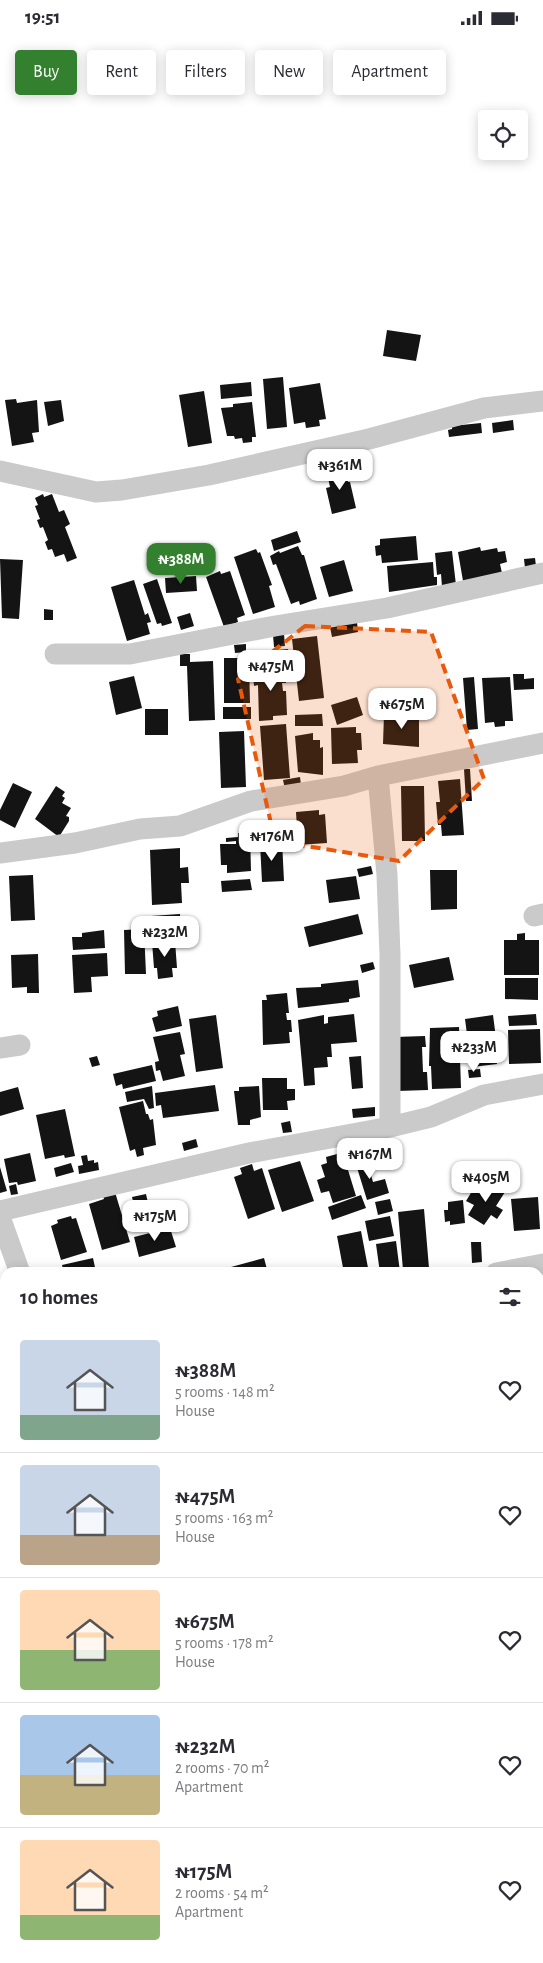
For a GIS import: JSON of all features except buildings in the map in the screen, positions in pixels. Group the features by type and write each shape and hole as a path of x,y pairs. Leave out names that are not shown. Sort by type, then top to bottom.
{"street":[{"path":"0,471 96,492 122,490 209,475 369,439 484,408 543,401"},
{"path":"55,654 130,654 275,626 387,608 543,573"},
{"path":"0,853 75,843 140,829 180,826 251,801 344,786 378,776 543,743"},
{"path":"378,776 387,875 390,955 390,1127"},
{"path":"0,1211 249,1153 390,1127 431,1117 484,1095 543,1084"},
{"path":"0,1217 18,1267"},
{"path":"524,1267 543,1263"}],"highlighted area":[{"path":"305,626 431,632 484,779 399,861 275,841 238,679"}]}
